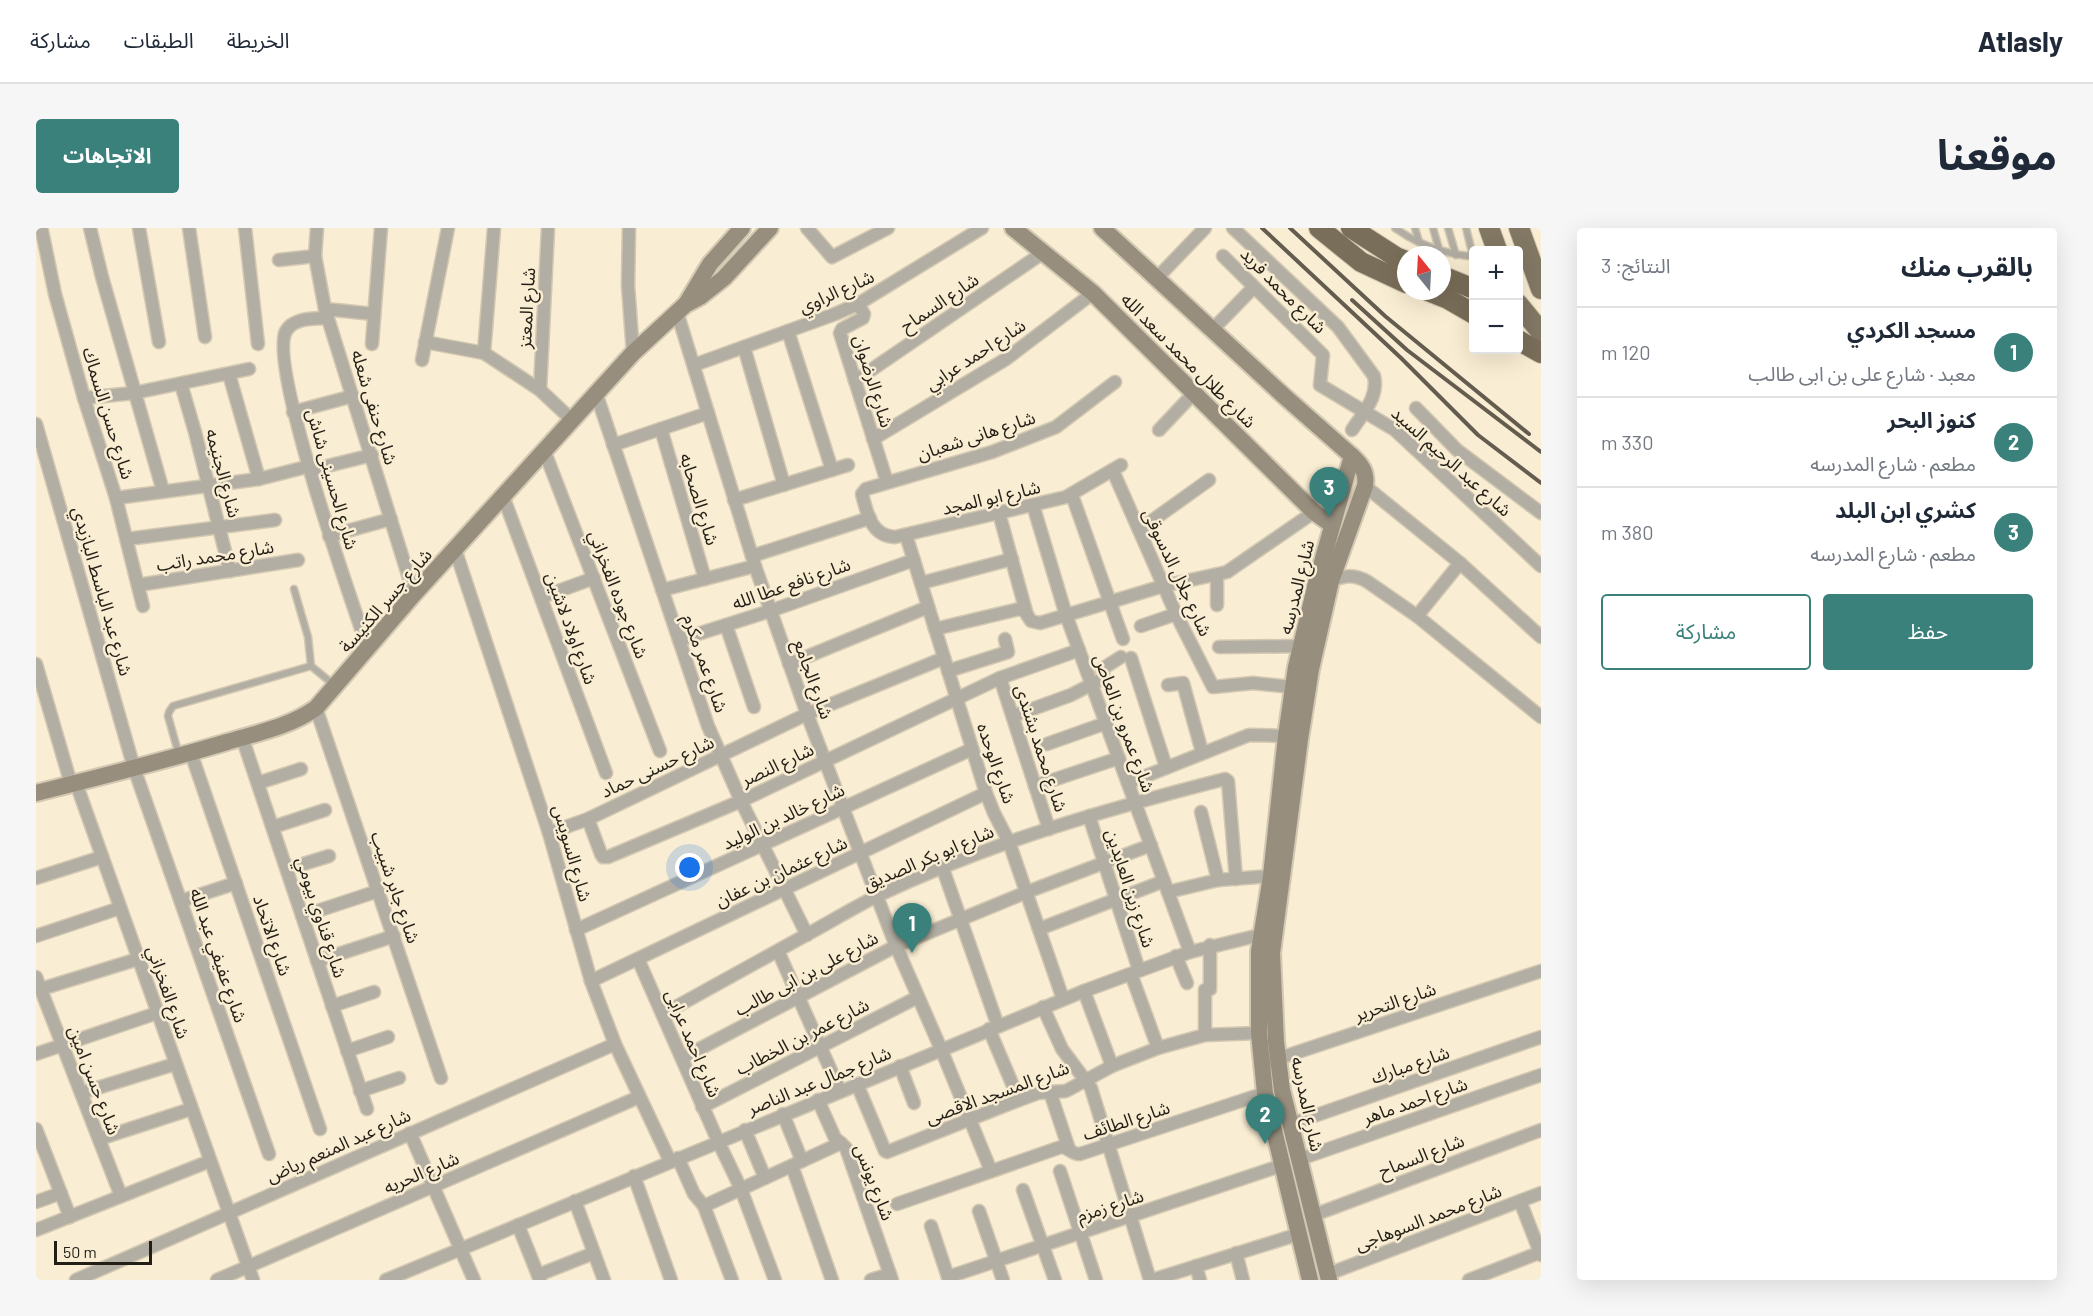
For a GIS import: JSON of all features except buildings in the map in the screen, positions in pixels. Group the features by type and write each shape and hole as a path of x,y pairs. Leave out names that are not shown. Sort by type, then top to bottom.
{"highway":[{"path":"1319,228 1361,262 1397,279"},
{"path":"1350,228 1397,258"},
{"path":"1451,280 1469,287"},
{"path":"1450,300 1469,312"},
{"path":"1523,343 1541,353"}],"main road":[{"name":"شارع جسر الكنيسة","path":"681,309 710,264 742,228"},
{"name":"شارع جسر الكنيسة","path":"36,794 242,738 294,722 316,708 414,594 633,353 681,309 724,278 770,228"},
{"name":"شارع طلال محمد سعد الله","path":"1013,228 1094,293 1314,512 1332,525"},
{"name":"شارع طلال محمد سعد الله","path":"1102,228 1352,456"},
{"path":"1489,228 1496,246"},
{"path":"1521,229 1537,264 1541,289"},
{"path":"1523,310 1541,332"},
{"path":"1352,456 1361,464 1365,486"},
{"name":"شارع المدرسه","path":"1310,1280 1265,1093 1259,1033 1270,876 1292,687 1315,587 1352,456"},
{"name":"شارع المدرسه","path":"1329,1277 1282,1090 1272,967 1267,934 1283,878 1307,689 1332,580 1365,486"}],"street":[{"path":"90,228 163,491"},
{"path":"139,228 159,342"},
{"path":"189,228 205,338"},
{"path":"245,228 258,344"},
{"name":"شارع حنفى شعله","path":"317,228 315,256 326,313 414,594"},
{"path":"372,344 381,228"},
{"path":"422,360 448,228"},
{"path":"484,353 494,228"},
{"name":"شارع المعتز","path":"540,390 548,228"},
{"path":"629,228 628,285 633,353"},
{"path":"807,228 832,257 888,228"},
{"name":"شارع الراوي","path":"694,365 858,304 982,228"},
{"path":"1157,278 1205,228"},
{"path":"1233,228 1338,327 1374,376 1375,394 1352,430"},
{"name":"شارع حسن السماك","path":"41,231 84,398 116,498 143,606"},
{"name":"شارع السماح","path":"855,381 1044,252"},
{"path":"279,260 315,256"},
{"name":"شارع محمد فريد","path":"1223,256 1323,355 1320,385"},
{"path":"1213,329 1254,287"},
{"name":"شارع احمد عرابي","path":"873,439 1006,359 1094,293"},
{"name":"شارع الرضوان","path":"858,304 864,314 863,318 842,329 840,333 887,482"},
{"name":"شارع الجامع","path":"681,309 694,365 734,500 789,664 896,946 991,1171"},
{"path":"326,313 374,314"},
{"name":"شارع الحسينى شاش","path":"326,313 298,321 285,333 283,343 286,372 293,412 329,536 368,649"},
{"path":"788,331 832,470"},
{"path":"426,342 484,353 540,390 572,420"},
{"path":"744,347 784,484"},
{"path":"84,398 134,393 249,369"},
{"path":"229,374 259,479"},
{"name":"شارع هانى شعبان","path":"870,518 862,495 863,491 992,452 1056,428 1115,382"},
{"name":"شارع الجنيمه","path":"181,384 230,571"},
{"name":"شارع عبد الرحيم السيد","path":"1320,385 1395,430 1541,566"},
{"name":"شارع عمر مكرم","path":"596,393 720,756 807,935"},
{"path":"1160,430 1194,393"},
{"path":"293,412 353,396"},
{"path":"1416,408 1457,450 1541,513"},
{"path":"614,445 708,413"},
{"name":"شارع عبد الباسط البازيدي","path":"36,423 134,768"},
{"name":"شارع الصحابه","path":"661,429 705,579"},
{"name":"شارع جوده الفخراني","path":"544,450 660,751"},
{"path":"116,498 259,479 372,455"},
{"path":"734,500 848,465"},
{"name":"شارع ابو المجد","path":"870,518 875,528 884,535 895,537 906,535 1072,495 1117,468"},
{"name":"شارع جلال الدسوقى","path":"1117,468 1139,530 1163,586 1213,687 1253,683 1292,687"},
{"path":"1139,530 1209,480"},
{"path":"1365,486 1460,563 1541,637"},
{"path":"1072,495 1123,639"},
{"name":"شارع اولاد لاشين","path":"503,496 606,773"},
{"name":"شارع عمرو بن العاص","path":"1033,505 1066,615 1190,952"},
{"path":"935,629 1016,609 1023,610 1031,621 1037,623 1163,586 1227,572 1314,512"},
{"path":"999,513 1027,615"},
{"path":"662,590 705,579 870,518"},
{"path":"329,536 391,519"},
{"path":"127,539 275,520"},
{"name":"شارع الوحده","path":"906,535 986,793 1009,842 1063,999"},
{"name":"شارع السويس","path":"455,549 549,833 591,981 615,1044 639,1097 694,1194 704,1206 732,1280"},
{"path":"921,583 1012,559"},
{"name":"شارع محمد راتب","path":"138,585 298,560"},
{"name":"شارع نافع عطا الله","path":"679,640 914,560"},
{"path":"1417,616 1460,563"},
{"path":"1217,575 1217,605"},
{"path":"1315,587 1347,575 1362,578 1417,616 1541,717"},
{"path":"542,597 594,578"},
{"path":"789,664 928,607"},
{"path":"1142,626 1176,614"},
{"path":"726,625 754,707"},
{"path":"948,671 1008,652 1005,639"},
{"path":"1219,647 1301,646"},
{"name":"شارع النصر","path":"588,819 601,854 605,858 741,801 1000,678 1079,650"},
{"name":"شارع حسنى حماد","path":"549,833 588,819 807,714 944,658"},
{"path":"1013,716 1071,695 1104,678 1101,669 1126,658 1166,767"},
{"name":"شارع الفخراني","path":"36,664 42,707 102,857 253,1280"},
{"name":"شارع محمد بشندى","path":"1000,678 1049,829"},
{"path":"1168,685 1182,682 1202,752"},
{"name":"شارع جابر شبيب","path":"316,708 441,1078"},
{"path":"1246,721 1249,735"},
{"path":"1047,744 1106,723"},
{"path":"1128,783 1249,735 1286,736"},
{"name":"شارع قناوي بيومي","path":"242,738 367,1109"},
{"name":"شارع خالد بن الوليد","path":"576,930 972,749"},
{"name":"شارع الاتحاد","path":"186,754 236,883 320,1129"},
{"path":"1035,786 1119,758"},
{"name":"شارع عفيفي عبد الله","path":"134,768 269,1154"},
{"path":"258,783 301,769"},
{"path":"1150,774 1156,796"},
{"name":"شارع ابو بكر الصديق","path":"663,1014 877,896 1009,842 1156,796 1227,780 1236,879"},
{"name":"شارع عثمان بن عفان","path":"591,981 986,793"},
{"path":"273,827 325,810"},
{"path":"1201,812 1218,880"},
{"name":"شارع زين العابدين","path":"1089,816 1116,900 1158,1048"},
{"name":"شارع على بن ابى طالب","path":"682,1058 896,946 1027,892 1151,845"},
{"path":"287,870 329,856"},
{"path":"36,878 102,857"},
{"path":"943,869 993,1028 1019,1100"},
{"path":"1040,929 1116,900 1166,887 1270,876"},
{"path":"181,901 236,883"},
{"path":"302,916 378,891"},
{"path":"36,936 120,908"},
{"name":"شارع جمال عبد الناصر","path":"386,1280 405,1276 461,1248 518,1224 1063,999 1210,945 1267,934"},
{"path":"317,961 394,936"},
{"path":"1205,1035 1205,990 1210,989 1210,945"},
{"path":"778,951 840,1091"},
{"path":"1176,956 1186,983"},
{"name":"شارع احمد عرابى","path":"638,958 717,1142 741,1189 775,1280"},
{"path":"41,990 138,959"},
{"name":"شارع التحرير","path":"1261,1064 1541,971"},
{"name":"شارع حسن امين","path":"36,977 121,1196"},
{"path":"1084,991 1112,1065"},
{"path":"332,1006 374,992"},
{"name":"شارع عمر بن الخطاب","path":"702,1107 918,997"},
{"path":"1043,1007 1062,1049 1090,1089 1151,1280 1299,1234"},
{"path":"36,1054 158,1013"},
{"name":"شارع المسجد الاقصى","path":"857,1084 886,1152 1038,1093 1073,1088 1112,1065 1158,1048 1205,1035 1259,1033"},
{"path":"347,1051 388,1037"},
{"name":"شارع مبارك","path":"1291,1124 1541,1037"},
{"name":"شارع عبد المنعم رياض","path":"76,1280 615,1044"},
{"path":"81,1093 175,1064"},
{"path":"900,1066 914,1103"},
{"name":"شارع احمد ماهر","path":"1300,1159 1541,1075"},
{"path":"360,1091 399,1078"},
{"path":"1050,1092 1069,1149"},
{"name":"شارع الطائف","path":"897,1204 1061,1147 1080,1154 1265,1093"},
{"name":"شارع الحريه","path":"216,1280 639,1097"},
{"name":"شارع يونس","path":"818,1100 834,1135 846,1148 891,1277"},
{"path":"99,1139 192,1109"},
{"path":"783,1114 832,1280"},
{"path":"36,1129 40,1154 61,1193 70,1217"},
{"path":"745,1130 765,1178"},
{"name":"شارع السماح","path":"1314,1215 1541,1130"},
{"path":"410,1133 474,1280"},
{"path":"704,1206 842,1143"},
{"path":"36,1230 210,1161"},
{"name":"شارع زمزم","path":"949,1279 996,1261 1283,1165"},
{"path":"1060,1171 1096,1280"},
{"path":"634,1176 671,1280"},
{"path":"1023,1190 1055,1280"},
{"path":"36,1202 61,1193"},
{"name":"شارع محمد السوهاجى","path":"1329,1277 1541,1193"},
{"path":"575,1201 604,1280"},
{"path":"1469,1280 1541,1253 1520,1201"},
{"path":"979,1211 1003,1280"},
{"path":"518,1224 539,1278 594,1253"},
{"path":"931,1226 949,1279"},
{"path":"1236,1254 1243,1280"},
{"path":"1196,1266 1200,1280"},
{"path":"871,1280 891,1277"}],"lane":[{"path":"1415,228 1419,242"},
{"path":"1433,228 1438,246"},
{"path":"1448,228 1456,255"},
{"path":"1451,253 1468,256 1472,254 1466,228"},
{"path":"1397,229 1430,246"},
{"path":"294,589 308,638 311,666 335,687"},
{"path":"186,754 168,716 173,706 311,666"}],"railway":[{"path":"1262,228 1401,358 1478,435 1541,483"},
{"path":"1290,228 1385,316 1529,434"},
{"path":"1352,300 1407,350 1541,452"}],"place":[{"name":"كشري ابن البلد","path":"1329,517"},
{"name":"مسجد الكردي","path":"912,953"},
{"name":"كنوز البحر","path":"1265,1144"}]}
